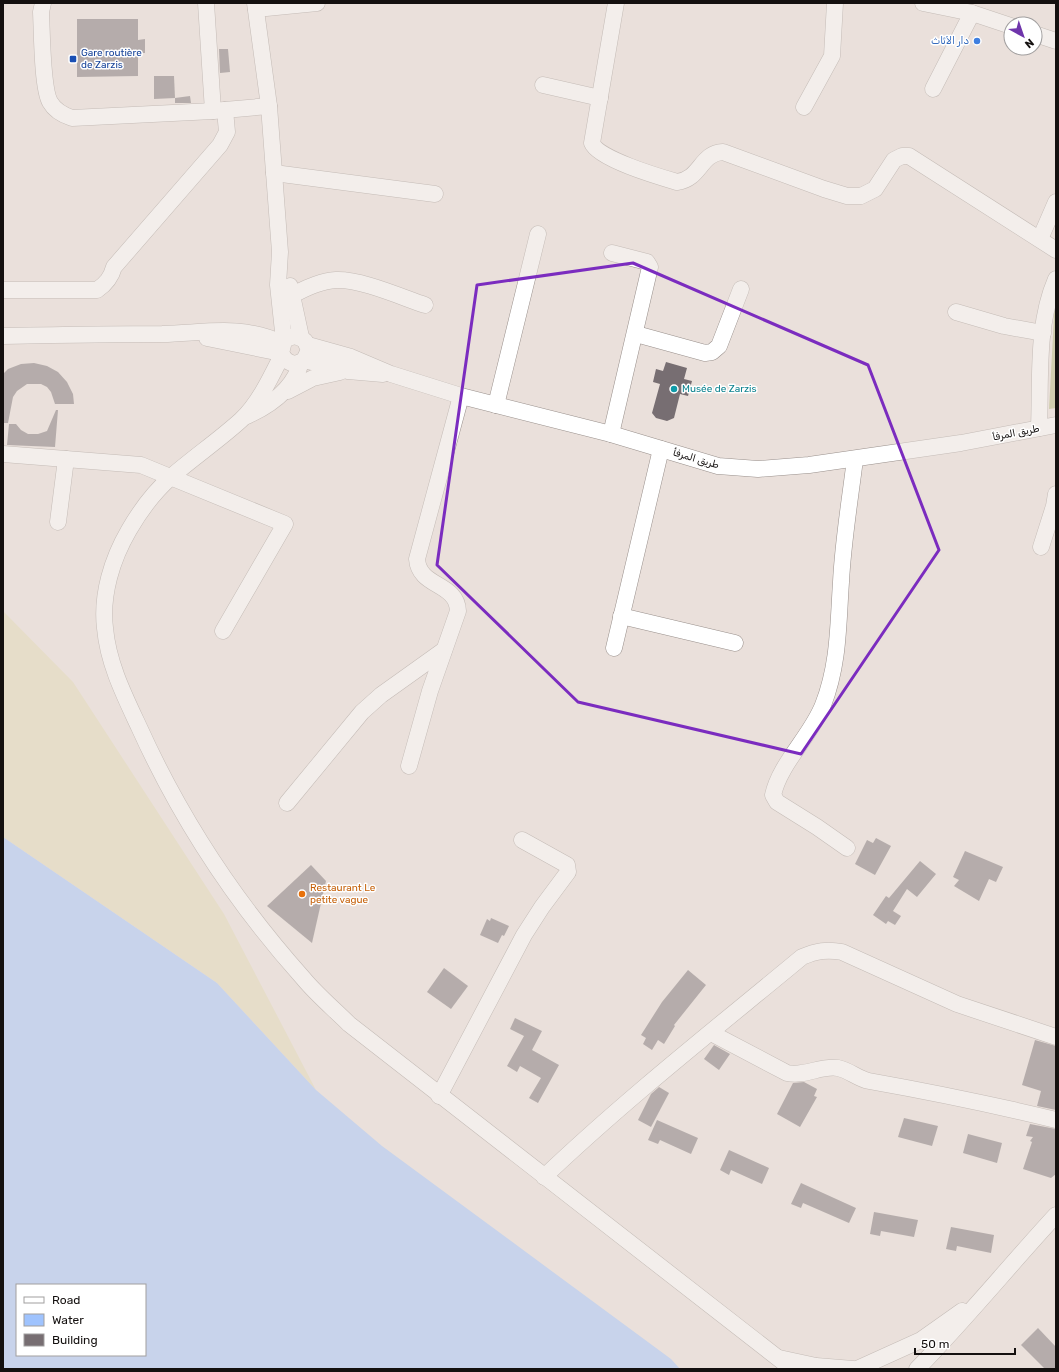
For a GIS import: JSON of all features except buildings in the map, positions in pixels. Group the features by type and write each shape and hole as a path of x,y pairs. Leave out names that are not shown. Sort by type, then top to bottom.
{"street":[{"path":"43,3 41,12 46,92 54,109 63,115 72,118 219,111 269,106"},
{"path":"3,290 96,290 105,285 112,275 114,267 220,145 227,132 219,111 206,3"},
{"path":"317,3 256,6 269,106 280,252 279,291 282,348 290,363 304,351 351,357 391,374"},
{"path":"616,3 592,143 594,148 609,158 678,182 684,181 698,172 710,155 723,152 824,189 847,196 861,196 875,189 894,160 902,156 909,156 1056,250"},
{"path":"804,107 832,56 835,3"},
{"path":"922,3 972,13 1003,23"},
{"path":"933,89 972,13"},
{"path":"1043,37 1056,41"},
{"path":"543,85 600,98"},
{"path":"274,173 435,194"},
{"path":"1040,239 1056,202"},
{"path":"496,405 538,234"},
{"path":"280,252 285,266 304,351 295,380 281,395"},
{"path":"611,434 636,334 650,268 647,262 612,253"},
{"path":"1039,428 1043,333 1048,297 1056,279"},
{"path":"292,295 312,286 335,280 356,283 426,305"},
{"path":"636,334 705,353 712,352 719,346 741,289"},
{"path":"956,312 1004,326 1043,333"},
{"path":"3,336 184,333 282,348"},
{"path":"242,419 264,388 282,348 292,336 304,351 348,371"},
{"path":"391,374 348,371 313,378 296,385 262,408 242,419 170,478 144,506 127,532 115,559 104,606 105,628 117,679 159,772 212,864 267,937 304,980 349,1024 439,1096 792,1369"},
{"name":"طريق المرفأ","path":"391,374 461,396 611,434 718,466 758,469 809,465 961,443 1056,425"},
{"path":"409,766 444,650 458,610 458,603 450,593 421,574 417,567 417,559 461,396"},
{"path":"614,648 661,449"},
{"path":"3,454 141,465 286,524 223,631"},
{"path":"847,848 777,802 773,795 783,773 823,706 834,669 840,628 841,581 855,458"},
{"path":"58,522 66,459"},
{"path":"1041,547 1054,506 1056,494"},
{"path":"622,616 735,643"},
{"path":"287,803 362,712 444,650"},
{"path":"439,1096 524,935 569,870 567,865 522,840"},
{"path":"544,1177 656,1078 802,957 813,952 829,949 842,952 957,1004 1056,1037"},
{"path":"711,1033 787,1073 801,1074 824,1069 839,1068 868,1081 896,1084 1056,1120"},
{"path":"917,1369 950,1335 989,1288 1056,1215"},
{"path":"777,1358 816,1366 858,1369 921,1340 953,1319 989,1288"}],"highlighted area":[{"path":"633,263 868,365 939,550 801,754 578,702 437,565 477,285"}],"green space":[{"path":"1056,297 1056,408 1049,409 1055,298"}],"sand":[{"path":"3,611 73,682 224,914 316,1090 217,983 3,837"}],"water":[{"path":"3,837 217,983 316,1090 382,1146 671,1359 680,1369 3,1369"}],"place":[{"name":"دار الأثاث","path":"977,41"},
{"name":"Gare routière de Zarzis","path":"73,59"},
{"name":"Musée de Zarzis","path":"674,389"},
{"name":"Restaurant Le petite vague","path":"302,894"}]}
